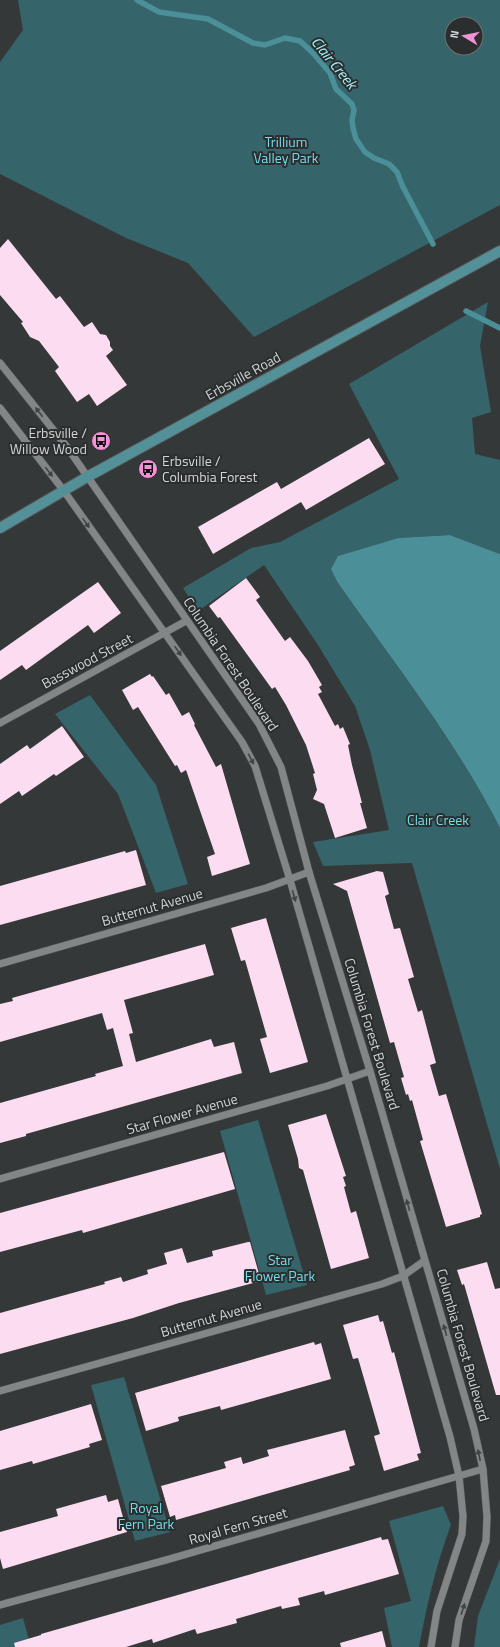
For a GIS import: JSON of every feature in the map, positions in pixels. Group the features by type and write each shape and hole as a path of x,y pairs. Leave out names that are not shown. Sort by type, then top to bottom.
{"main road":[{"name":"Erbsville Road","path":"0,528 87,477 500,251"}],"street":[{"name":"Columbia Forest Boulevard","path":"0,363 66,447 87,477 259,724 281,766 309,872 370,1071 474,1429 482,1469 487,1517 486,1541 459,1620 455,1647"},
{"path":"0,408 64,491 242,742 255,766 290,880 450,1437 459,1476 463,1516 462,1534 437,1611 432,1647"},
{"name":"Basswood Street","path":"0,723 186,621"},
{"name":"Butternut Avenue","path":"0,964 290,880 309,872"},
{"name":"Star Flower Avenue","path":"0,1179 256,1106 370,1071"},
{"name":"Butternut Avenue","path":"0,1391 382,1284 403,1276 424,1261"},
{"name":"Royal Fern Street","path":"0,1605 166,1560 482,1469"}],"green space":[{"name":"Trillium Valley Park","path":"18,0 500,0 500,205 254,337 188,263 126,238 0,174 0,62 23,30"},
{"name":"Clair Creek","path":"488,302 480,346 491,412 472,418 475,454 500,460 500,554 450,535 398,538 338,556 338,583 444,733 483,796 500,828 500,1169 412,863 323,866 313,842 389,830 370,750 355,706 318,645 264,565 198,611 183,588 251,548 280,542 399,479 349,384"},
{"path":"90,695 156,785 188,884 156,893 118,794 55,714"},
{"name":"Star Flower Park","path":"258,1120 307,1285 266,1295 220,1131"},
{"name":"Royal Fern Park","path":"124,1377 170,1532 135,1541 91,1385"},
{"path":"443,1506 451,1525 432,1585 419,1647 392,1647 384,1608 411,1601 389,1521"},
{"path":"500,1559 500,1647 474,1647 478,1616"},
{"path":"23,1618 31,1647 0,1647 0,1625"}],"shaded area":[{"path":"450,535 500,554 500,828 483,796 444,733 338,583 331,569 338,556 398,538"}],"building":[{"path":"8,239 56,299 60,296 84,327 92,322 100,334 106,335 110,342 110,346 113,350 106,356 127,385 97,406 89,394 77,402 55,371 59,367 39,341 30,337 21,323 23,322 0,295 0,248"},
{"path":"369,438 385,464 306,510 301,502 213,554 198,527 277,482 281,489"},
{"path":"246,578 260,597 256,600 285,641 290,637 308,661 322,685 319,687 322,692 318,694 335,726 338,724 340,729 343,727 350,744 348,745 352,765 367,828 335,838 324,804 313,799 317,790 313,774 315,773 306,745 286,705 275,687 272,689 220,617 218,618 209,606"},
{"path":"98,582 121,613 94,633 88,625 26,670 22,665 0,680 0,651"},
{"path":"150,674 166,695 169,693 182,716 189,712 195,724 194,725 216,767 221,764 250,864 212,876 207,857 215,854 186,770 181,773 177,765 175,766 138,707 133,710 122,690"},
{"path":"62,726 84,757 56,776 54,774 22,796 19,791 0,804 0,764 27,745 30,749"},
{"path":"136,850 146,885 0,925 0,886 125,851 126,853"},
{"path":"377,871 383,872 389,894 385,896 394,929 400,928 414,977 408,979 418,1012 422,1010 436,1063 430,1065 439,1096 446,1094 482,1214 480,1217 446,1227 420,1141 423,1140 412,1100 410,1101 408,1094 406,1095 401,1078 404,1077 394,1042 390,1043 347,891 333,884"},
{"path":"266,918 308,1062 270,1073 260,1039 267,1037 245,960 241,961 231,928"},
{"path":"205,944 214,975 124,1000 133,1033 129,1034 136,1062 211,1039 214,1047 234,1042 242,1073 26,1134 26,1136 0,1143 0,1103 96,1076 95,1074 123,1066 113,1028 107,1030 102,1013 0,1042 0,1004 13,1001 12,998"},
{"path":"326,1114 346,1176 343,1177 346,1186 344,1187 351,1213 356,1211 369,1258 331,1269 303,1170 299,1168 298,1159 288,1125"},
{"path":"224,1152 235,1189 83,1233 82,1230 0,1252 0,1213"},
{"path":"250,1242 261,1281 0,1354 0,1313 105,1284 104,1282 121,1277 123,1282 148,1274 147,1270 167,1264 164,1253 182,1248 187,1263 213,1256 212,1251"},
{"path":"487,1262 495,1289 500,1288 500,1395 496,1395 464,1284 462,1285 457,1270"},
{"path":"378,1315 380,1322 383,1321 392,1353 394,1352 421,1453 417,1454 419,1460 384,1471 374,1436 380,1434 358,1358 353,1359 343,1325"},
{"path":"314,1342 315,1345 321,1343 331,1379 221,1410 220,1406 178,1417 179,1421 146,1431 135,1393"},
{"path":"91,1404 102,1440 89,1444 90,1447 33,1464 32,1461 0,1470 0,1431"},
{"path":"345,1430 355,1465 349,1467 350,1470 176,1520 175,1515 170,1517 161,1486 226,1468 224,1462 241,1457 243,1464 269,1456 267,1450"},
{"path":"106,1495 108,1502 118,1499 127,1532 3,1569 0,1558 0,1532 58,1516 56,1509"},
{"path":"381,1537 382,1540 388,1539 399,1574 325,1595 324,1591 298,1598 300,1605 282,1609 281,1606 236,1619 237,1623 197,1634 195,1629 153,1643 152,1639 126,1647 15,1647 14,1643 41,1634"},
{"path":"382,1631 386,1647 341,1647 340,1643"}],"waterway":[{"name":"Clair Creek","path":"137,0 159,12 208,19 253,43 265,45 285,38 300,41 313,53 330,73 336,89 352,104 354,110 352,120 353,128 356,139 365,152 374,158 389,164 397,172 403,187 433,244"},
{"name":"Clair Creek","path":"466,311 500,328"}],"place":[{"name":"Erbsville / Willow Wood","path":"101,441"},
{"name":"Erbsville / Columbia Forest","path":"148,469"}]}
